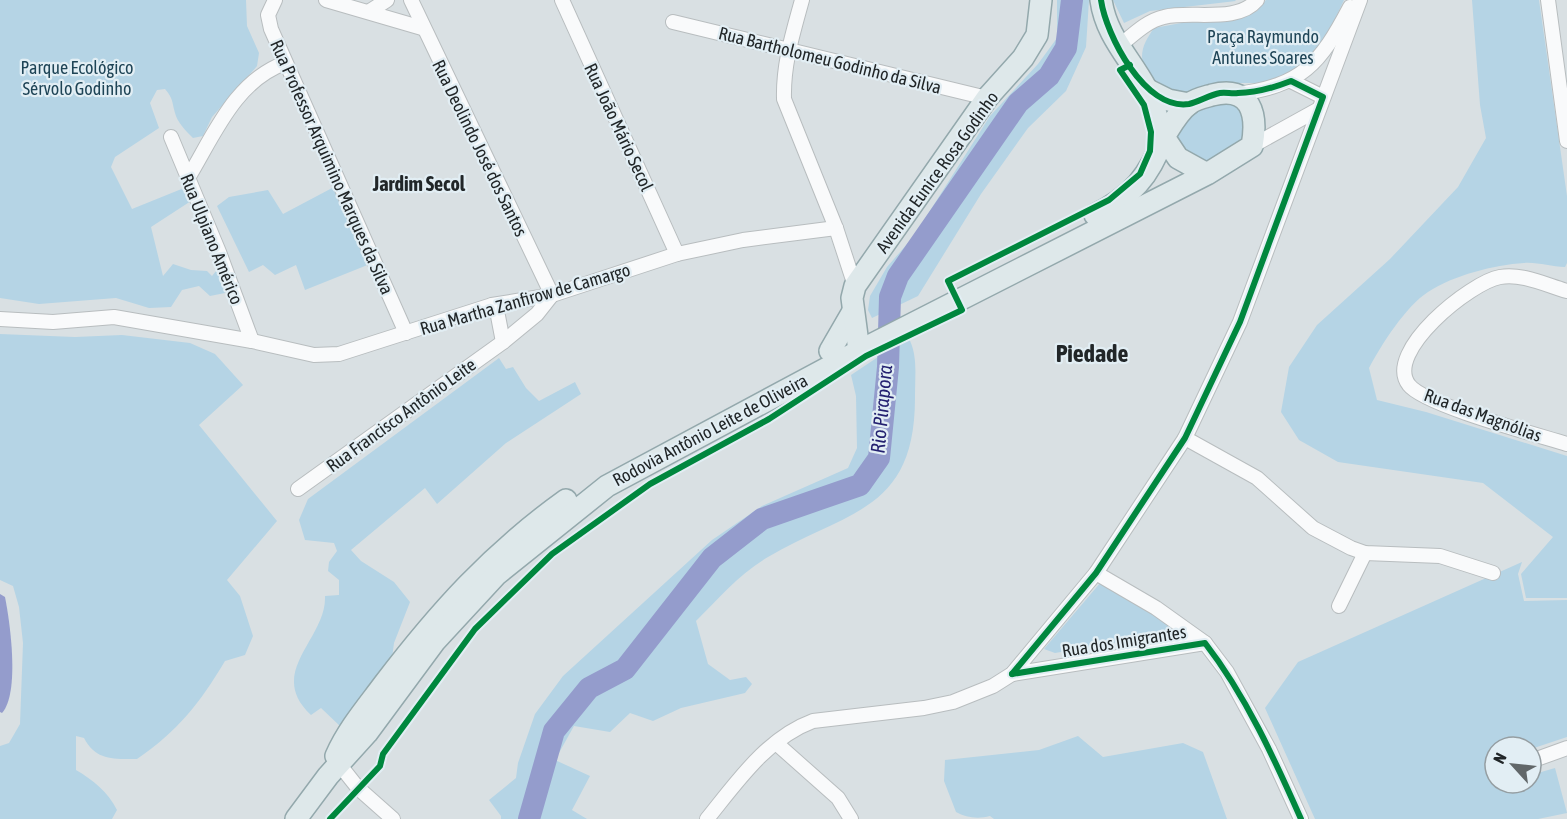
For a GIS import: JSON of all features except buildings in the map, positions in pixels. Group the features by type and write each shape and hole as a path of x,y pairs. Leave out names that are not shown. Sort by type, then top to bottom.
{"main road":[{"name":"Avenida Eunice Rosa Godinho","path":"862,342 852,313 855,286 987,98 1023,58 1037,35 1041,0"},
{"path":"1101,0 1104,16 1118,47 1146,89 1160,147 1144,206"},
{"path":"1146,89 1168,100 1189,104 1222,92 1236,94 1249,103 1255,116 1252,146"},
{"name":"Rodovia Antônio Leite de Oliveira","path":"908,319 1119,203 1134,190 1189,104"},
{"name":"Rodovia Antônio Leite de Oliveira","path":"296,819 334,766 367,733 435,641 496,575 554,526 607,486 862,342 1144,206 1207,174 1252,146"},
{"path":"1160,147 1207,174"},
{"path":"830,351 852,313"},
{"name":"Rodovia Antônio Leite de Oliveira","path":"334,766 346,735 417,640 484,566 536,522 611,468 665,437 830,351 862,342"}],"street":[{"name":"Rua Professor Arquimino Marques da Silva","path":"275,0 268,15 285,63 406,333"},
{"path":"326,0 423,28"},
{"path":"370,11 387,0"},
{"name":"Rua Deolindo José dos Santos","path":"411,0 552,295"},
{"name":"Rua João Mário Secol","path":"562,0 677,254"},
{"path":"802,0 788,50 784,99 836,228 855,286"},
{"path":"1118,47 1159,18 1233,12 1251,8 1257,0"},
{"path":"1236,94 1268,90 1291,81 1316,62 1326,49 1353,0"},
{"path":"707,819 745,773 776,743 799,726 813,721 953,702 993,686 1012,674 1096,573 1185,438 1240,322 1360,0"},
{"path":"1548,0 1567,141"},
{"name":"Rua Bartholomeu Godinho da Silva","path":"673,22 987,98"},
{"path":"1316,62 1338,60"},
{"path":"188,178 226,114 249,83 266,70 285,63"},
{"path":"1291,81 1321,103"},
{"name":"Rodovia Antônio Leite de Oliveira","path":"1252,146 1321,103"},
{"name":"Rua Ulpiano Américo","path":"171,137 252,341"},
{"name":"Rua Martha Zanfirow de Camargo","path":"0,319 53,322 114,317 252,341 314,355 339,354 492,305 552,295 677,254 743,240 836,228"},
{"name":"Rua das Magnólias","path":"1567,291 1520,277 1498,277 1464,296 1426,328 1406,354 1402,369 1408,384 1421,395 1478,417 1567,444"},
{"name":"Rua Francisco Antônio Leite","path":"298,489 503,342 537,315 552,295"},
{"path":"492,305 498,316 503,342"},
{"path":"1185,438 1257,478 1313,528 1351,548 1365,553 1440,556 1466,562 1493,573"},
{"path":"1339,606 1365,553"},
{"path":"1096,573 1156,608 1205,643 1227,672 1269,748 1301,819"},
{"name":"Rua dos Imigrantes","path":"1012,674 1205,643"},
{"path":"776,743 838,798 851,819"},
{"path":"1543,757 1567,748"},
{"path":"334,766 393,819"}],"green space":[{"name":"Parque Ecológico Sérvolo Godinho","path":"0,0 246,0 247,26 259,53 257,66 212,117 203,136 193,138 178,120 168,92 165,89 157,90 150,103 159,128 115,157 111,167 132,209 184,188 190,192 191,201 151,227 163,276 173,264 191,270 207,271 212,276 220,266 230,292 210,296 199,286 182,290 171,307 149,308 116,298 39,304 0,298"},
{"path":"1057,0 1089,0 1086,47 1066,91 1028,128 981,194 918,296 872,318 868,310 870,296 887,267 914,236 990,116 1038,64 1057,38"},
{"path":"1113,0 1236,1 1150,11 1124,23"},
{"name":"Praça Raymundo Antunes Soares","path":"1266,0 1344,0 1327,36 1316,52 1303,65 1278,78 1258,83 1211,84 1191,93 1177,95 1160,86 1146,69 1142,57 1143,49 1154,28 1192,21 1236,19 1257,11"},
{"path":"1472,0 1539,0 1567,196 1567,263 1565,267 1529,263 1500,266 1474,272 1438,286 1420,298 1403,316 1369,368 1377,400 1426,412 1567,456 1567,598 1526,598 1521,574 1553,537 1483,483 1338,462 1299,440 1281,412 1289,367 1317,325 1390,259 1458,187 1486,138 1480,105"},
{"path":"1237,101 1248,133 1243,139 1227,152 1201,162 1185,155 1176,137 1193,108"},
{"path":"334,187 370,264 305,290 296,265 275,275 263,265 249,272 217,206 229,197 268,190 283,214"},
{"path":"0,334 75,337 122,335 190,343 215,354 243,385 199,425 277,521 227,580 240,596 253,636 245,655 225,661 187,715 165,738 137,759 100,755 89,746 84,738 76,736 76,770 105,792 117,810 112,819 0,819 0,746 9,743 20,724 23,643 19,607 13,586 0,580"},
{"path":"908,337 915,365 912,434 904,463 890,485 872,502 850,516 797,541 758,563 696,621 708,664 730,680 746,677 752,684 745,693 681,708 653,721 630,713 610,732 574,726 555,760 590,776 572,810 587,819 501,819 489,800 516,778 518,763 535,714 563,676 712,540 762,506 848,468 857,448 856,396 851,375"},
{"path":"499,358 506,369 513,367 526,388 539,401 575,382 581,394 506,443 437,504 425,488 351,550 361,561 394,582 410,602 394,643 392,658 341,727 321,708 311,715 298,699 294,684 296,670 323,612 325,596 339,595 339,580 328,571 329,562 337,551 334,543 305,540 299,520 308,499"},
{"path":"1522,562 1518,574 1524,601 1567,600 1567,737 1543,745 1543,735 1483,735 1483,795 1543,795 1543,772 1555,768 1567,813 1538,819 1315,819 1265,708 1298,662"},
{"path":"1101,582 1170,623 1168,629 1141,638 1055,653 1044,649"},
{"path":"1078,736 1103,757 1183,743 1203,752 1227,819 994,819 990,816 968,817 956,812 944,781 945,760 1039,750"}],"water":[{"path":"0,594 5,597 12,657 11,690 8,703 2,713 0,712"}],"waterway":[{"name":"Rio Pirapora","path":"529,819 554,731 589,688 625,669 712,558 762,519 860,485 879,458 888,367 890,297 898,276 1018,103 1049,76 1066,48 1072,0"}],"cycle path":[{"path":"1012,674 1096,573 1185,438 1240,322 1323,97 1291,81 1258,91 1220,93 1189,104 1173,103 1157,96 1130,68 1111,32 1101,0"},
{"path":"330,819 380,766 383,754 475,629 552,554 650,484 769,419 866,356 962,310 948,281 1109,200 1140,174 1150,151 1151,132 1144,105 1120,70 1130,65"},
{"path":"1012,674 1205,643 1234,684 1270,750 1301,819"}],"district":[{"name":"Jardim Secol","path":"419,183"},
{"name":"Piedade","path":"1092,353"}]}
